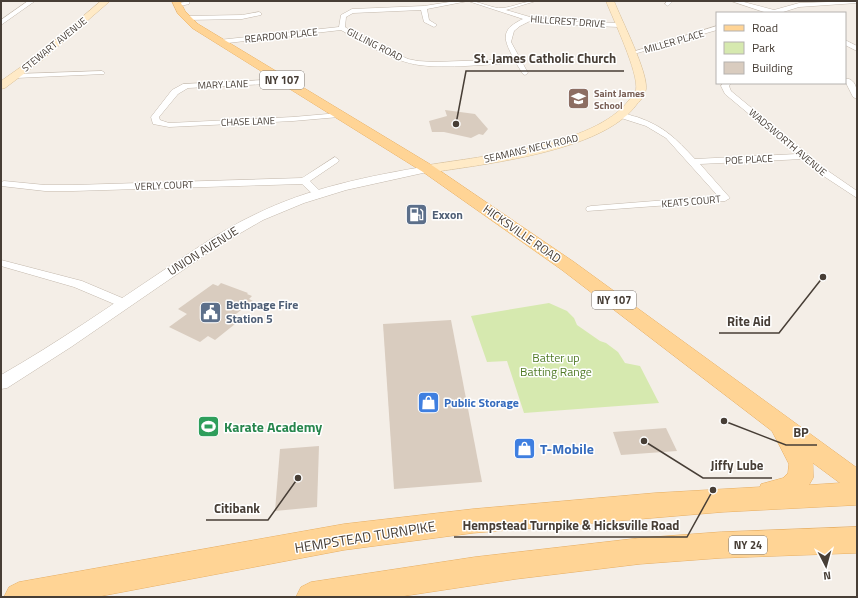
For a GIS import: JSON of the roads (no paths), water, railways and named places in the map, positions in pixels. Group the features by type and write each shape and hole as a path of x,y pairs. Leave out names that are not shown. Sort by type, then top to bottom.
{"main road":[{"name":"STEWART AVENUE","path":"1,86 50,49 106,1"},
{"name":"SEAMANS NECK ROAD","path":"428,169 570,141 608,125 622,115 634,103 640,92 640,75 610,1"},
{"name":"HICKSVILLE ROAD","path":"180,2 186,18 219,42 428,169 568,266 857,482"},
{"path":"723,500 790,487 800,478 802,468 799,456 777,422"},
{"name":"HEMPSTEAD TURNPIKE","path":"20,597 344,537 380,532 473,521 723,500 857,494"},
{"name":"NY 24","path":"311,597 437,576 639,551 857,540"}],"street":[{"path":"1,23 32,1"},
{"path":"382,1 384,9"},
{"name":"GILLING ROAD","path":"465,1 424,8 357,10 346,13 342,18 342,28 359,38 406,60 418,63 434,64 518,61"},
{"name":"HILLCREST DRIVE","path":"471,1 529,19 564,23 620,25"},
{"path":"501,10 533,1"},
{"path":"734,1 771,12"},
{"path":"777,12 799,5 857,1"},
{"path":"424,8 426,21 434,25"},
{"path":"186,18 242,17 259,14"},
{"path":"525,73 508,42 508,36 518,24 529,19"},
{"name":"REARDON PLACE","path":"219,42 342,28"},
{"name":"MILLER PLACE","path":"632,53 716,28"},
{"path":"846,43 857,49"},
{"path":"16,76 102,73"},
{"name":"MARY LANE","path":"158,122 155,117 175,92 186,86 284,81"},
{"path":"850,82 857,97"},
{"name":"WADSWORTH AVENUE","path":"726,84 728,92 825,173 857,195"},
{"name":"CHASE LANE","path":"158,122 169,125 286,120 339,115"},
{"name":"KEATS COURT","path":"591,209 726,198 669,136 658,128 622,115"},
{"name":"POE PLACE","path":"693,162 804,156"},
{"path":"319,195 304,181 335,160"},
{"name":"UNION AVENUE","path":"1,382 64,344 220,238 258,218 290,204 361,182 428,169"},
{"name":"VERLY COURT","path":"4,184 45,188 74,188 304,181"},
{"path":"1,263 78,284 124,303"}],"place":[{"name":"Saint James School","path":"579,99"},
{"name":"St. James Catholic Church","path":"456,124"},
{"name":"Exxon","path":"416,215"},
{"name":"Rite Aid","path":"823,277"},
{"name":"Bethpage Fire Station 5","path":"211,312"},
{"name":"Public Storage","path":"428,403"},
{"name":"BP","path":"724,421"},
{"name":"Karate Academy","path":"208,427"},
{"name":"Jiffy Lube","path":"644,441"},
{"name":"T-Mobile","path":"524,449"},
{"name":"Citibank","path":"298,478"},
{"name":"Hempstead Turnpike & Hicksville Road","path":"713,490"}],"park label":[{"name":"Batter up Batting Range","path":"556,365"}]}
